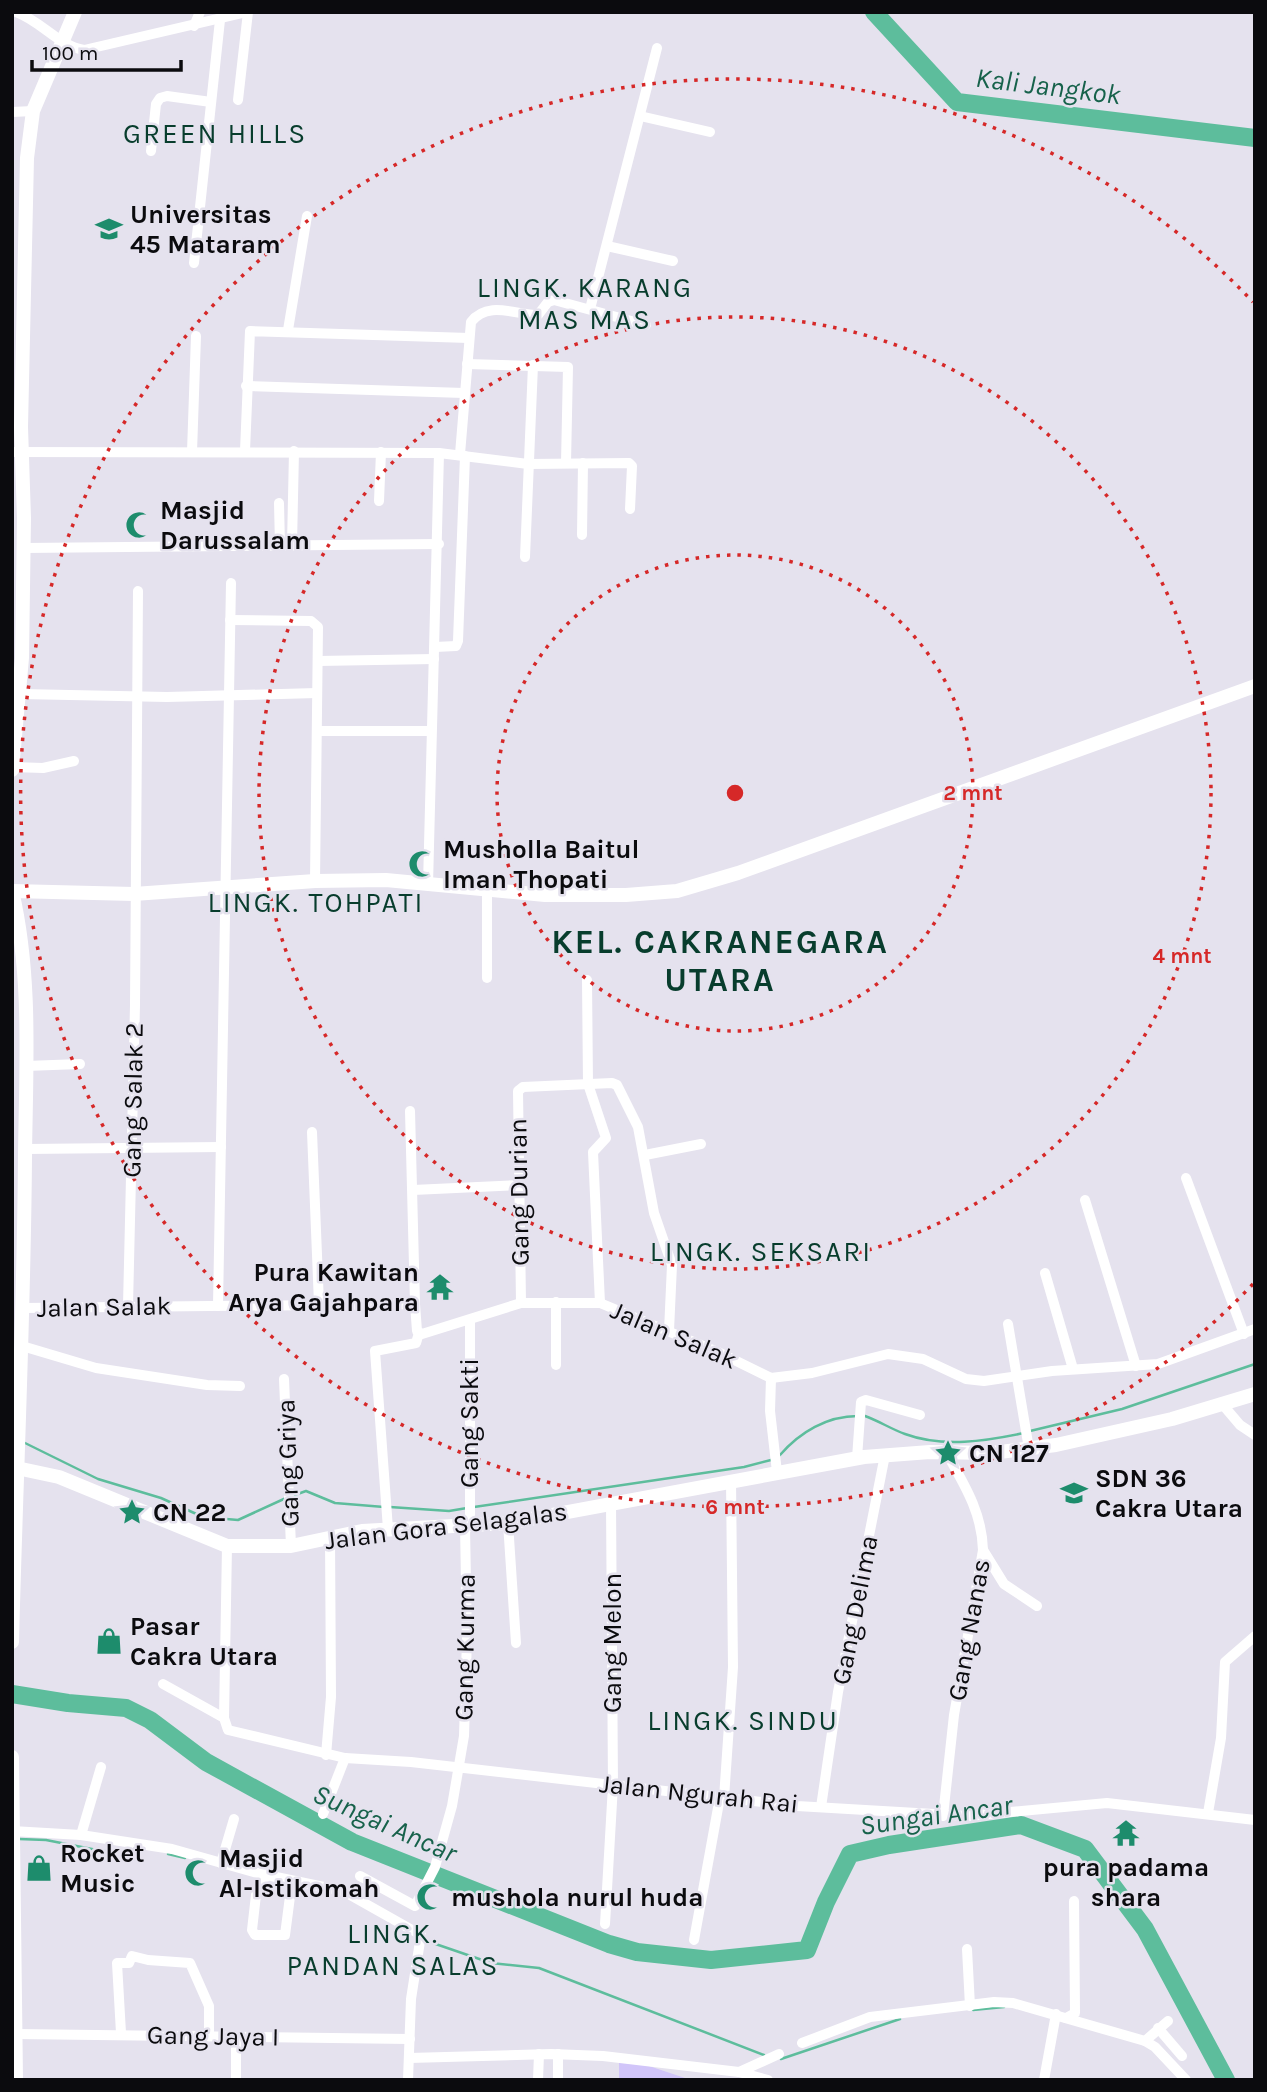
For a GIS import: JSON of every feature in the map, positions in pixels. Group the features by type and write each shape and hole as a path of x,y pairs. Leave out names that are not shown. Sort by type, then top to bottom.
{"street":[{"path":"16,12 79,49 90,50 248,12 238,100"},
{"path":"74,761 43,768 12,769 15,722 21,694 17,658 24,548 17,452 18,303 27,158 33,111 75,12"},
{"path":"194,26 200,12"},
{"path":"194,263 220,20"},
{"path":"590,309 657,48"},
{"path":"151,151 156,104 160,98 167,96 211,102"},
{"path":"12,112 33,111"},
{"path":"640,117 710,132"},
{"path":"288,330 307,216"},
{"path":"607,246 673,261"},
{"path":"318,660 434,653 456,646 464,393 471,322 487,310 538,315 553,300 646,324"},
{"path":"245,451 248,333 254,330 288,330 469,338"},
{"path":"192,452 196,336"},
{"path":"467,364 533,365 570,369 566,463"},
{"path":"526,557 533,365"},
{"path":"246,386 464,393"},
{"path":"292,545 294,451"},
{"path":"17,452 439,453 528,464 631,464 629,509"},
{"path":"379,501 381,452"},
{"path":"428,884 430,731 439,544 439,453"},
{"path":"582,535 583,463"},
{"path":"279,503 280,546"},
{"path":"24,548 439,544"},
{"path":"218,1306 231,583"},
{"name":"Gang Salak 2","path":"128,1306 133,1150 138,591"},
{"path":"230,620 314,623 319,629 315,881"},
{"path":"12,1642 15,1467 19,1441 22,1346 19,1207 26,1149 19,1104 26,1066 21,937 12,891 134,894 315,881 386,880 488,890 626,895 698,886 1255,686"},
{"path":"21,694 317,694"},
{"path":"317,731 430,731"},
{"path":"487,978 488,890"},
{"path":"587,980 588,1084 606,1138 593,1152 600,1303"},
{"path":"26,1066 80,1064"},
{"path":"588,1084 612,1083 618,1087 638,1127 654,1213 672,1265 669,1331"},
{"name":"Gang Durian","path":"521,1303 517,1094 519,1089 526,1087 588,1084"},
{"path":"410,1111 415,1304 419,1333"},
{"path":"312,1132 319,1304"},
{"path":"645,1155 701,1144"},
{"path":"26,1149 221,1147"},
{"path":"1186,1178 1249,1331"},
{"path":"413,1190 519,1185"},
{"path":"1085,1200 1136,1366"},
{"path":"1045,1273 1073,1369"},
{"path":"556,1301 556,1365"},
{"name":"Jalan Salak","path":"388,1522 375,1351 416,1343 419,1333 470,1321 521,1303 600,1303 771,1378 802,1376 888,1354 933,1362 966,1379 1016,1378 1073,1369 1158,1364 1249,1331"},
{"name":"Jalan Salak","path":"20,1315 128,1306 415,1304"},
{"name":"Gang Sakti","path":"468,1522 470,1321"},
{"path":"1008,1324 1026,1438"},
{"path":"22,1346 96,1368 207,1385 240,1386"},
{"path":"771,1378 777,1467"},
{"name":"Gang Griya","path":"284,1379 291,1546"},
{"name":"Jalan Gora Selagalas","path":"15,1467 81,1485 227,1545 291,1546 388,1522 508,1523 731,1480 777,1467 885,1455 946,1452 1026,1438 1078,1441 1223,1405 1255,1394"},
{"path":"858,1458 861,1402 866,1400 920,1415"},
{"path":"1223,1405 1240,1425 1255,1434"},
{"name":"Gang Nanas","path":"943,1816 954,1715 983,1550 981,1525 973,1499 946,1452"},
{"name":"Gang Delima","path":"821,1807 838,1692 885,1455"},
{"path":"694,1940 722,1797 733,1667 731,1480"},
{"name":"Gang Melon","path":"606,1923 613,1785 611,1502"},
{"name":"Gang Kurma","path":"360,1876 415,1906 435,1869 458,1768 467,1686 468,1522"},
{"path":"508,1523 516,1643"},
{"path":"326,1755 331,1698 330,1537"},
{"path":"224,1718 227,1545"},
{"path":"983,1550 1004,1584 1037,1606"},
{"path":"1208,1813 1221,1738 1225,1662 1255,1636"},
{"name":"Jalan Ngurah Rai","path":"163,1684 224,1718 228,1730 345,1758 821,1807 943,1816 1013,1814 1089,1803 1208,1813 1255,1820"},
{"path":"12,1757 16,2080"},
{"path":"323,1814 345,1758"},
{"path":"81,1835 100,1767"},
{"path":"220,1863 234,1819"},
{"path":"13,1832 81,1835 172,1849 265,1880 343,1891 418,1936 411,1999 408,2080"},
{"path":"265,1880 256,1895 252,1930 255,1935 284,1936 291,1885"},
{"path":"1058,2018 1075,2013 1074,1901"},
{"path":"967,1949 970,2006"},
{"path":"121,2033 117,1963 130,1963 132,1955 148,1960 190,1963 209,2006 209,2036"},
{"path":"802,2043 870,2017 1013,2003 1145,2041 1156,2047 1186,2080"},
{"path":"1044,2080 1058,2018"},
{"path":"1145,2041 1163,2025 1182,2056"},
{"name":"Gang Jaya I","path":"16,2034 121,2033 410,2039"},
{"path":"236,2037 236,2080"},
{"path":"409,2058 539,2054 603,2056 738,2072 768,2080"},
{"path":"538,2080 539,2054"},
{"path":"558,2054 558,2080"},
{"path":"738,2072 779,2054"}],"shaded area":[{"path":"619,2061 640,2063 688,2079 753,2080 619,2080"}],"waterway":[{"name":"Kali Jangkok","path":"874,12 957,102 1255,138"},
{"path":"1030,1431 1122,1409 1255,1364"},
{"path":"780,1455 796,1439 815,1427 836,1419 858,1416"},
{"path":"865,1416 905,1434 934,1441 980,1441 1024,1433"},
{"path":"23,1442 98,1479 161,1498 203,1517 238,1520 286,1498"},
{"path":"474,1507 744,1467 771,1460"},
{"path":"292,1496 306,1491 335,1503 384,1507"},
{"path":"390,1507 449,1511 467,1508"},
{"name":"Sungai Ancar","path":"12,1694 68,1703 126,1708 150,1720 206,1762 352,1842 609,1944 637,1952 711,1960 807,1950 826,1902 850,1854 889,1845 1021,1825 1085,1849 1145,1929 1226,2080"},
{"path":"19,1839 46,1840 102,1851 144,1850"},
{"path":"168,1854 185,1858"},
{"path":"424,1940 491,1963 539,1968 764,2055"},
{"path":"973,2010 1004,2007"},
{"path":"781,2059 900,2019"}],"place":[{"name":"Universitas 45 Mataram","path":"109,229"},
{"name":"Masjid Darussalam","path":"139,525"},
{"name":"Musholla Baitul Iman Thopati","path":"422,864"},
{"name":"Pura Kawitan Arya Gajahpara","path":"440,1287"},
{"name":"CN 127","path":"948,1453"},
{"name":"SDN 36 Cakra Utara","path":"1074,1493"},
{"name":"CN 22","path":"132,1512"},
{"name":"Pasar Cakra Utara","path":"109,1641"},
{"name":"pura padama shara","path":"1126,1833"},
{"name":"Rocket Music","path":"39,1868"},
{"name":"Masjid Al-Istikomah","path":"198,1873"},
{"name":"mushola nurul huda","path":"430,1897"}],"district":[{"name":"GREEN HILLS","path":"215,133"},
{"name":"LINGK. KARANG MAS MAS","path":"585,303"},
{"name":"LINGK. TOHPATI","path":"316,902"},
{"name":"KEL. CAKRANEGARA UTARA","path":"720,961"},
{"name":"LINGK. SEKSARI","path":"761,1251"},
{"name":"LINGK. SINDU","path":"743,1720"},
{"name":"LINGK. PANDAN SALAS","path":"393,1949"}]}
